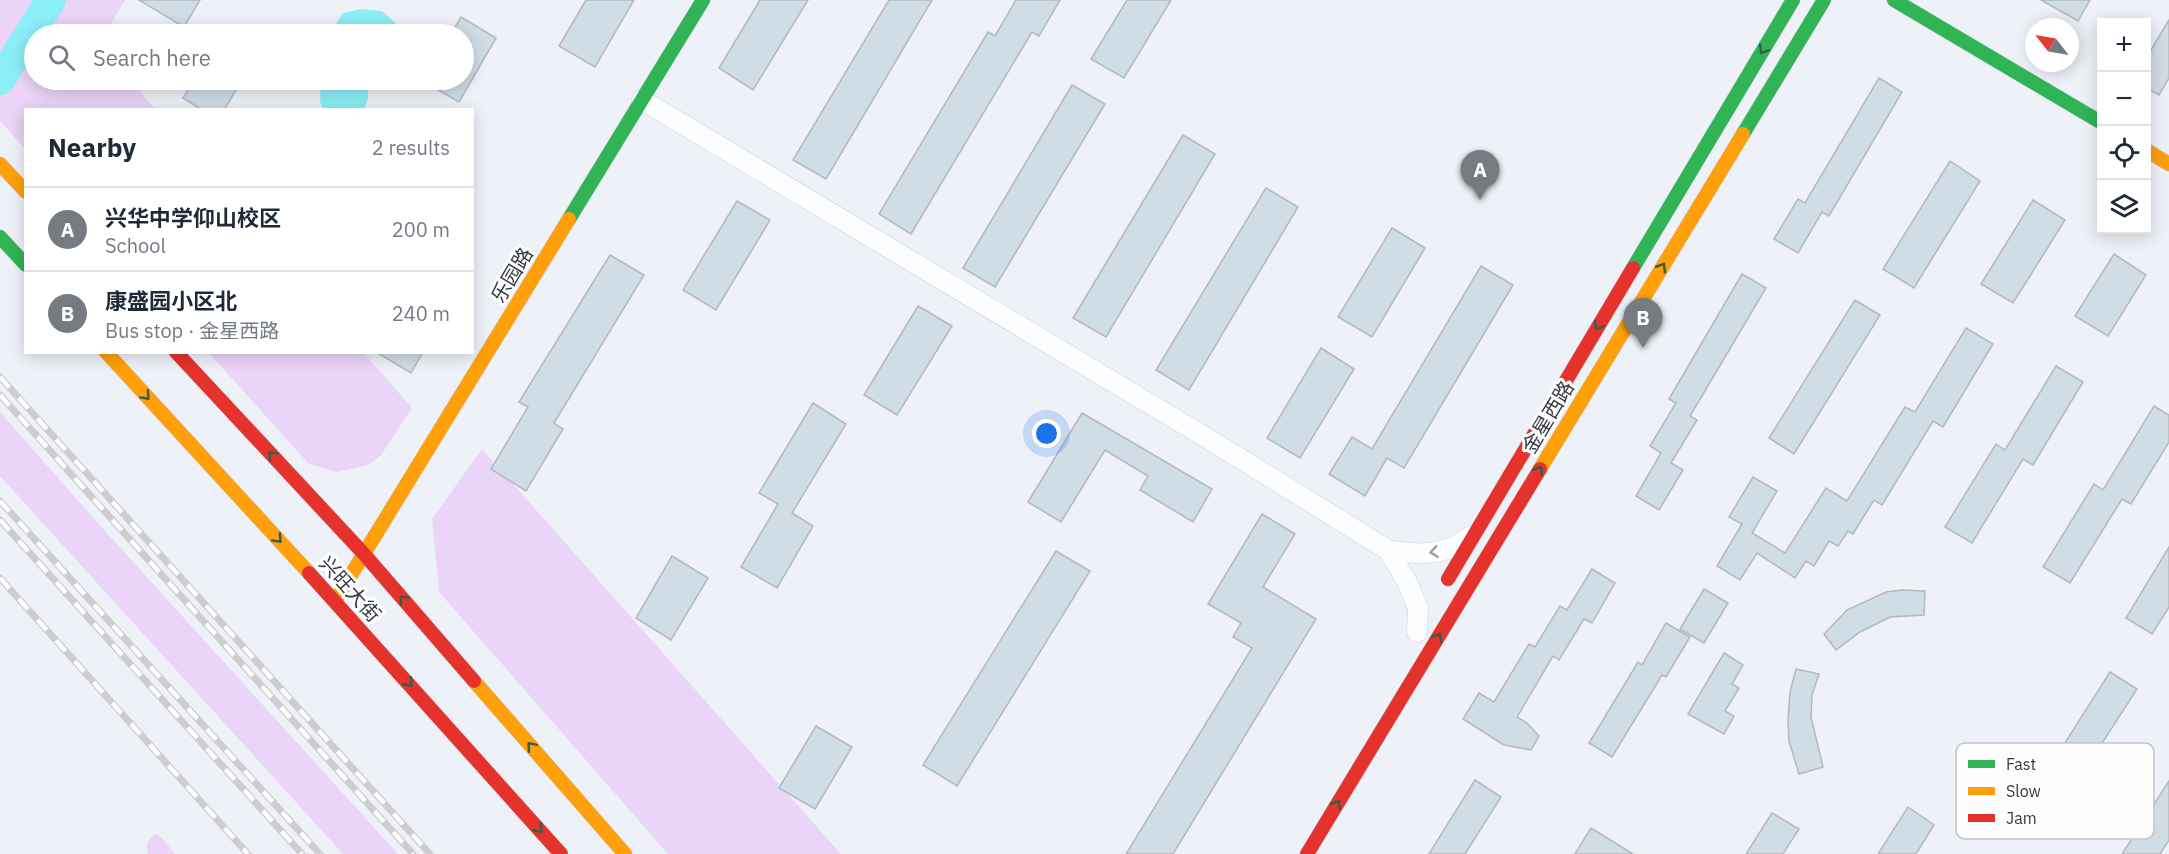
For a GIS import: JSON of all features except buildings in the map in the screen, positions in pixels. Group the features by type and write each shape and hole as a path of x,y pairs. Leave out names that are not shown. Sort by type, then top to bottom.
{"main road":[{"name":"乐园路","path":"335,601 703,0"},
{"name":"金星西路","path":"1414,637 1793,0"},
{"name":"金星西路","path":"1307,854 1824,0"},
{"path":"1894,0 2097,120"},
{"path":"2151,153 2169,164"},
{"path":"1,165 24,190"},
{"path":"0,237 24,263"},
{"name":"兴旺大街","path":"108,354 335,601 561,854"},
{"name":"兴旺大街","path":"178,354 364,554 624,854"}],"street":[{"path":"642,100 1202,435 1388,550 1412,554 1436,553 1457,546 1475,534"},
{"path":"1388,550 1407,582 1418,608 1414,637"}],"shaded area":[{"path":"0,0 125,0 111,24 24,24 24,90 139,90 154,108 24,108 24,148 0,121"},
{"path":"210,354 365,354 412,408 381,455 369,465 337,472 309,464"},
{"path":"0,412 398,854 343,854 0,476"},
{"path":"482,449 841,854 668,854 439,592 432,519"},
{"path":"155,834 161,837 175,854 148,854 148,843"}],"water":[{"path":"361,9 382,11 397,24 336,24 343,13"},
{"path":"321,90 368,90 364,108 323,108 320,102"}],"waterway":[{"path":"36,24 51,0"},
{"path":"0,80 24,42"}],"railway":[{"path":"0,377 430,854"},
{"path":"0,395 413,854"},
{"path":"0,501 320,854"},
{"path":"0,520 302,854"},
{"path":"0,578 248,854"}],"traffic: fast":[{"path":"569,219 703,0"},
{"path":"1633,268 1793,0"},
{"path":"1743,134 1824,0"},
{"path":"1894,0 2097,120"},
{"path":"0,237 24,263"}],"traffic: slow":[{"path":"1540,469 1743,134"},
{"path":"2151,153 2169,164"},
{"path":"0,164 24,190"},
{"path":"335,601 569,219"},
{"path":"108,354 309,573"},
{"path":"474,681 625,854"}],"traffic: jam":[{"path":"1448,579 1633,268"},
{"path":"178,354 364,554 474,681"},
{"path":"1307,854 1540,469"},
{"path":"309,573 561,854"}],"place":[{"name":"兴华中学仰山校区","path":"1480,200"},
{"name":"康盛园小区北","path":"1643,348"}]}
